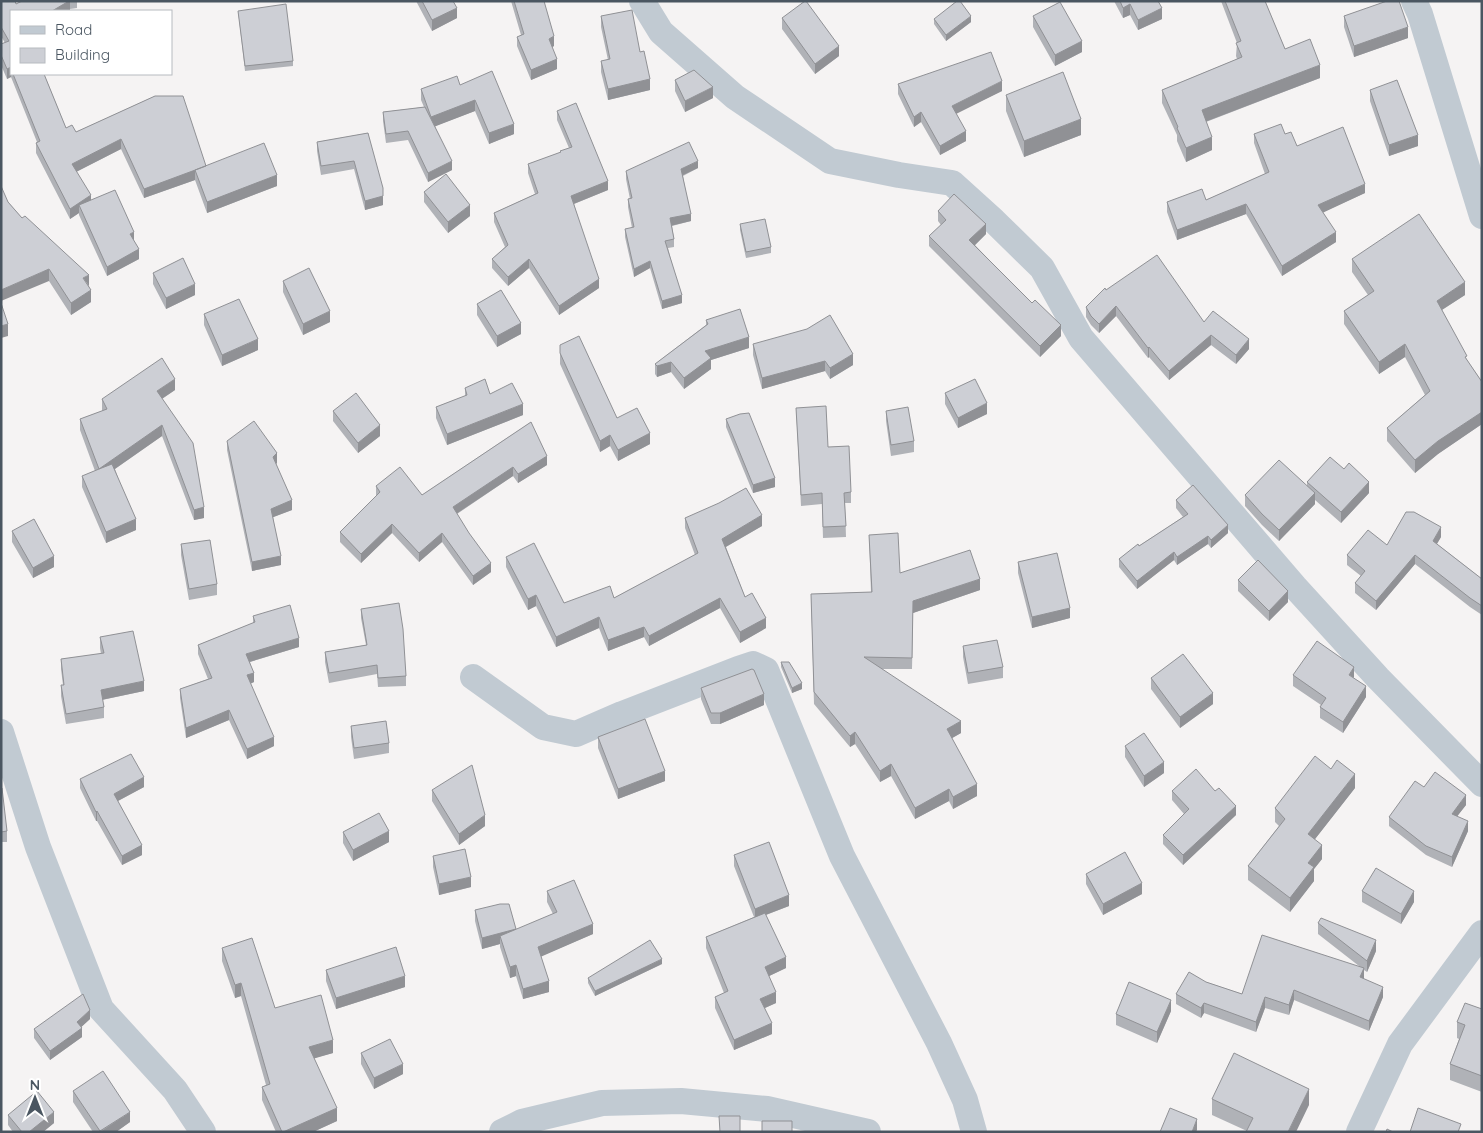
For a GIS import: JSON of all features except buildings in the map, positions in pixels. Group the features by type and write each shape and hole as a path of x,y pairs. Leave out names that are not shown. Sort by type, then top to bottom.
{"street":[{"path":"642,1 661,32 735,97 830,161 899,175 952,183 994,221 1042,268 1081,338 1295,587 1378,678 1482,784"},
{"path":"1414,1 1420,14 1482,216"},
{"path":"473,677 543,727 576,734 738,669 753,664 766,670 842,856 938,1043 964,1100 974,1132"},
{"path":"1,732 38,847 101,1009 174,1090 203,1132"},
{"path":"1359,1132 1400,1044 1482,933"},
{"path":"502,1132 522,1122 602,1103 681,1101 767,1109 868,1132"}]}
